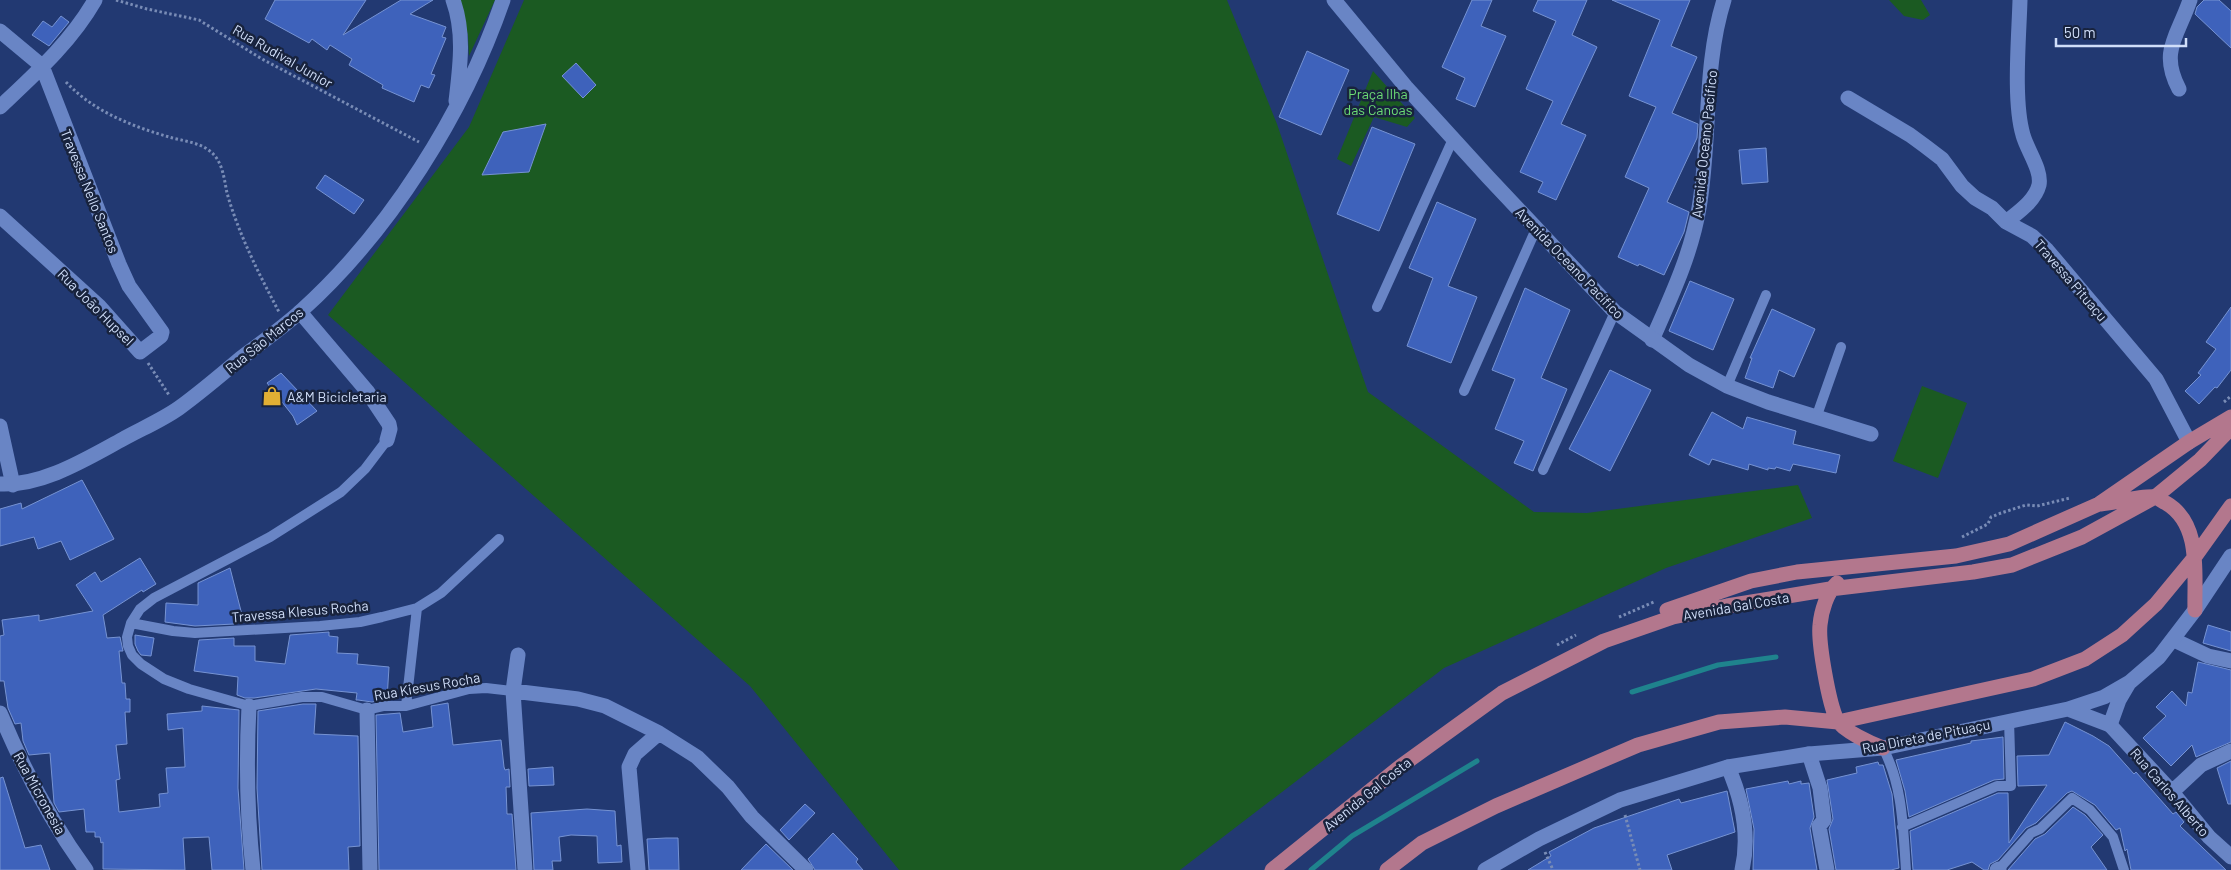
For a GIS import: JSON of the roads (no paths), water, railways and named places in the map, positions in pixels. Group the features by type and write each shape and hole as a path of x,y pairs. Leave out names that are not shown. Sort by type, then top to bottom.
{"main road":[{"path":"1640,627 1664,611 1751,581 1797,572 1956,556 2009,544 2099,504 2189,442 2231,417"},
{"name":"Avenida Gal Costa","path":"1272,870 1401,766 1502,693 1604,642 1640,627 1727,606 1830,589 1973,572 2012,565 2082,536 2155,497 2200,460 2231,428"},
{"path":"2099,504 2155,497 2172,507 2188,525 2194,558 2195,610"},
{"path":"1387,870 1422,843 1496,806 1638,745 1719,722 1785,717 1838,722 2033,679 2085,660 2122,635 2156,604 2194,558 2231,506"},
{"path":"1865,565 1842,578 1830,589 1820,625 1824,670 1838,722 1855,734 1883,748"}],"street":[{"path":"0,107 46,63 82,22 95,0"},
{"name":"Rua São Marcos","path":"453,0 461,34 456,105"},
{"name":"Rua São Marcos","path":"6,485 48,476 178,409 300,312 345,268 406,190 475,73 488,45 503,0"},
{"name":"Avenida Oceano Pacífico","path":"1334,0 1406,87 1615,312 1689,365 1727,386 1768,402 1871,434"},
{"name":"Avenida Oceano Pacifico","path":"1652,340 1677,282 1694,235 1703,180 1716,30 1724,0"},
{"path":"2006,222 2032,200 2039,178 2022,133 2019,108 2020,0"},
{"path":"2179,90 2170,67 2170,52 2190,0"},
{"name":"Travessa Nello Santos","path":"0,31 46,63 115,256 130,286 162,332 161,336 140,352"},
{"name":"Travessa Pituaçu","path":"1848,98 1910,135 1942,159 1962,186 1975,198 1992,208 2006,222 2032,236 2047,250 2152,373 2189,442"},
{"name":"Rua João Hupsel","path":"0,216 99,306 140,352"},
{"path":"300,312 373,399 389,424 390,429 387,440"},
{"path":"0,426 6,485"},
{"name":"Rua Direta de Pituaçu","path":"1486,870 1548,835 1620,800 1728,767 1809,754 1883,748 2068,709 2104,697 2130,682 2159,657 2174,640 2229,562"},
{"path":"2174,640 2208,656 2231,661"},
{"path":"518,655 513,691 525,870"},
{"path":"2068,709 2110,725 2119,700 2130,682"},
{"path":"513,691 578,699 605,706 659,733 697,757 728,788 752,817 806,870"},
{"path":"249,706 246,765 248,826 253,870"},
{"path":"368,710 370,870"},
{"name":"Rua Micronesia","path":"0,713 22,762 57,826 86,870"},
{"name":"Rua Carlos Alberto","path":"2110,725 2172,792 2209,837 2231,857"},
{"path":"638,870 629,767 635,754 659,733"},
{"path":"2172,792 2201,765 2231,751"},
{"path":"1809,754 1820,788 1824,820 1819,826 1827,870"},
{"path":"1728,767 1738,790 1747,849 1742,870"}],"lane":[{"path":"1377,307 1453,139"},
{"path":"1464,392 1536,229"},
{"path":"1727,386 1766,295"},
{"path":"1543,470 1615,312"},
{"path":"1816,418 1841,348"},
{"path":"131,623 140,609 154,598 270,536 341,492 366,469 387,440"},
{"name":"Travessa Klesus Rocha","path":"131,623 173,632 263,630 360,622 417,608 441,593 499,539"},
{"path":"406,706 417,608"},
{"name":"Rua Kiesus Rocha","path":"131,623 127,637 128,646 132,655 141,664 164,679 189,689 249,706 302,697 322,696 368,710 384,706 406,706 469,689 486,688 513,691"},
{"path":"1902,827 1997,786 2012,786 2009,720"},
{"path":"1883,748 1892,764 1898,785 1906,870"},
{"path":"1998,869 2031,833 2040,830 2072,798 2090,810 2113,837 2124,870"}],"waterway":[{"path":"1632,692 1718,665 1776,657"},
{"path":"1311,870 1352,836 1477,761"}],"place":[{"name":"A&M Bicicletaria","path":"272,396"}],"park label":[{"name":"Praça Ilha das Canoas","path":"1378,102"}]}
